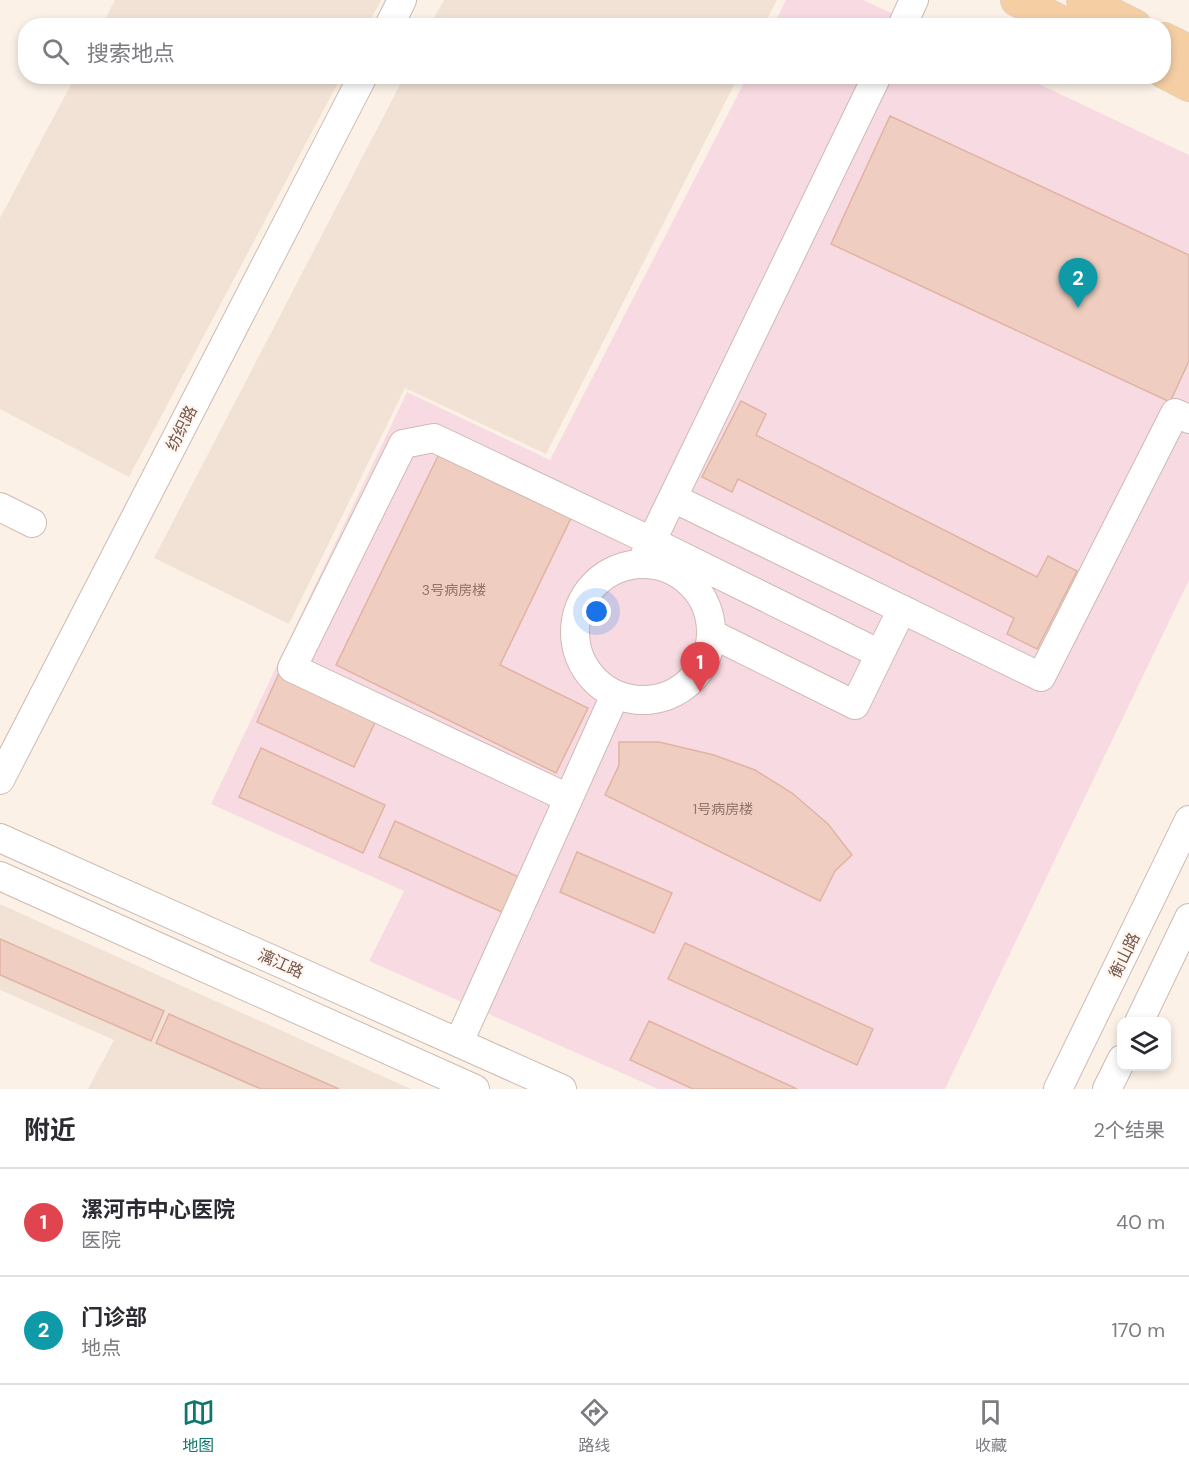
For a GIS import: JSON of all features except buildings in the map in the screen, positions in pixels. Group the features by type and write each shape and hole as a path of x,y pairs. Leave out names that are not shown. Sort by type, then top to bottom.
{"main road":[{"path":"1017,0 1053,18"},
{"path":"1083,0 1119,18"},
{"path":"1171,42 1189,51"},
{"path":"1171,76 1189,85"}],"street":[{"path":"393,18 402,0"},
{"path":"906,18 914,0"},
{"name":"纺织路","path":"0,780 359,84"},
{"path":"646,552 663,566 684,576 699,592 709,612 712,634 708,656 697,676 680,690 660,699 637,700 615,695 596,682 582,663 575,641 575,618 584,597 598,579 646,552 873,84"},
{"path":"673,498 1041,677 1175,412 1189,419"},
{"path":"568,798 292,668 403,444 434,438 646,552 880,654"},
{"path":"0,507 32,523"},
{"path":"712,634 855,705 902,609"},
{"path":"459,1042 615,695"},
{"name":"衡山路","path":"1058,1089 1189,820"},
{"name":"漓江路","path":"0,838 562,1089"},
{"path":"0,876 475,1089"},
{"path":"1141,1017 1189,918"},
{"path":"1107,1089 1117,1069"}],"shaded area":[{"path":"115,0 381,0 372,18 106,18"},
{"path":"444,0 777,0 768,18 434,18"},
{"path":"786,0 863,0 902,18 777,18"},
{"path":"71,84 337,84 129,477 0,409 0,218"},
{"path":"400,84 734,84 546,454 405,388 289,624 154,558"},
{"path":"743,84 1039,84 1189,155 1189,580 945,1089 658,1089 369,961 404,891 211,804 407,392 550,460"},
{"path":"0,904 411,1089 88,1089 114,1040 0,990"}],"place":[{"name":"门诊部","path":"1078,308"},
{"name":"漯河市中心医院","path":"700,692"}]}
